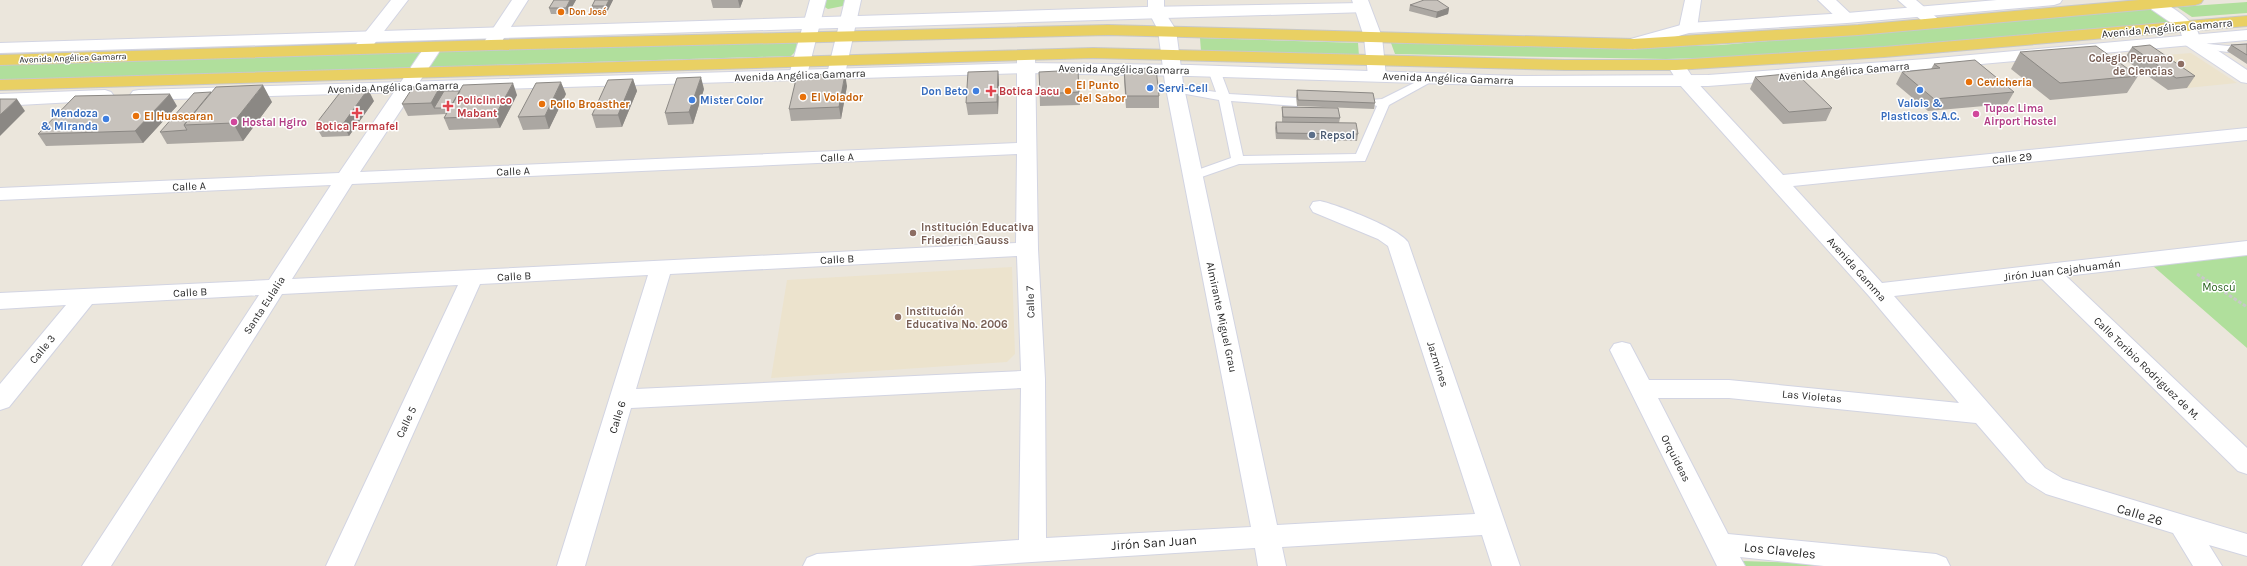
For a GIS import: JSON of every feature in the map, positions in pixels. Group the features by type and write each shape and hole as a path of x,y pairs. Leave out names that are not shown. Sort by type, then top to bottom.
{"main road":[{"name":"Avenida Angélica Gamarra","path":"0,60 367,42 434,46 495,38 846,28 1167,30 1633,44 1935,23 2077,5 2195,0"},
{"name":"Avenida Angélica Gamarra","path":"2197,37 2247,21"},
{"name":"Avenida Angélica Gamarra","path":"1172,71 1376,68 1681,73"},
{"name":"Avenida Angélica Gamarra","path":"0,85 411,80"}],"street":[{"path":"367,42 400,0"},
{"path":"495,38 520,0"},
{"path":"799,68 818,0"},
{"path":"837,67 853,0"},
{"path":"1688,28 1694,0"},
{"path":"1826,0 1847,18"},
{"path":"1906,0 1935,23"},
{"name":"Avenida Angélica Gamarra","path":"1633,44 1688,28 1847,18 2054,0"},
{"path":"2149,2 2197,37 2247,78"},
{"path":"1360,4 1373,37 1376,68"},
{"name":"Avenida Angélica Gamarra","path":"846,28 1156,6 1360,4"},
{"path":"1156,6 1167,30"},
{"name":"Almirante Miguel Grau","path":"1167,30 1172,71 1268,535 1272,566"},
{"name":"Avenida Angélica Gamarra","path":"0,100 411,80 1026,61 1172,71 1376,68 1432,78 1578,82 1681,73 1748,78 1919,65 2197,37 2247,35"},
{"name":"Avenida Angélica Gamarra","path":"0,48 367,42 495,38"},
{"name":"Santa Eulalia","path":"96,566 345,179 434,46"},
{"name":"Calle 7","path":"1026,61 1028,249 1033,379 1033,550"},
{"name":"Avenida Gamma","path":"1681,73 1776,182 1877,291 2036,475"},
{"name":"Calle 29","path":"1776,182 2247,134"},
{"name":"Calle A","path":"0,194 1026,148"},
{"name":"Jazmines","path":"1320,207 1385,234 1397,242 1490,524 1506,566"},
{"name":"Jirón Juan Cajahuamán","path":"1877,291 2247,248"},
{"name":"Calle B","path":"0,301 1028,249"},
{"name":"Calle 6","path":"571,566 623,399 661,268"},
{"name":"Calle Toribio Rodriguez de M.","path":"2047,271 2247,464"},
{"name":"Calle 5","path":"340,566 472,278"},
{"name":"Calle 3","path":"0,400 85,297"},
{"name":"Orquideas","path":"1622,350 1725,555"},
{"path":"623,399 1033,379"},
{"name":"Las Violetas","path":"1642,388 1729,389 1983,414"},
{"name":"Calle 26","path":"2036,475 2055,487 2183,527 2247,545"},
{"name":"Jirón San Juan","path":"817,566 1268,535 1490,524"},
{"path":"2183,527 2208,566"},
{"name":"Los Claveles","path":"1725,555 1936,566"}],"lane":[{"path":"2197,37 2230,50"},
{"path":"2197,37 2230,50 2247,47"},
{"path":"1214,70 1224,97 1238,160"},
{"path":"1172,71 1224,97 1297,102"},
{"path":"1193,176 1238,160 1361,158 1378,102 1432,78"}],"path":[{"path":"2171,257 2247,307"}],"shaded area":[{"name":"Colegio Peruano de Ciencias","path":"2191,53 2237,83 2187,88 2142,57"},
{"name":"Institución Educativa No. 2006","path":"1012,267 1015,354 1007,362 771,378 787,280"}],"green space":[{"path":"825,0 845,0 843,6 828,9 823,6"},
{"path":"2247,2 2247,13 2192,17 2177,7"},
{"path":"2148,8 2172,22 1803,55 1666,59 1395,54 1391,43 1623,48 1721,45"},
{"path":"1200,38 1358,43 1359,56 1201,51"},
{"path":"794,41 798,45 795,52 791,56 427,67 437,52"},
{"path":"421,52 410,68 0,80 0,65"},
{"name":"Moscú","path":"2247,255 2247,348 2153,266"},
{"path":"1742,561 1835,564 1850,566 1745,566"}],"building":[{"path":"554,0 570,0 566,8 549,8"},
{"path":"595,0 609,0 606,6 592,6"},
{"path":"1424,0 1437,0 1449,8 1437,12 1410,5"},
{"path":"2247,44 2247,55 2231,45"},
{"path":"2150,45 2195,76 2176,78 2132,47"},
{"path":"2096,46 2138,76 2060,83 2020,52"},
{"path":"1975,60 2014,92 1934,99 1902,72 1940,68 1934,64"},
{"path":"1156,68 1159,96 1126,96 1124,69"},
{"path":"1078,70 1079,92 1040,94 1039,72"},
{"path":"998,71 997,102 966,103 968,72"},
{"path":"1796,73 1832,108 1789,112 1755,77"},
{"path":"845,74 839,107 789,109 797,75"},
{"path":"701,77 689,112 665,113 677,78"},
{"path":"633,79 618,115 592,115 608,80"},
{"path":"561,82 545,116 518,117 536,83"},
{"path":"513,83 495,116 444,118 463,85"},
{"path":"263,85 233,123 184,125 216,87"},
{"path":"441,85 431,103 402,104 413,87"},
{"path":"368,89 343,124 315,125 342,90"},
{"path":"1297,90 1373,93 1375,103 1298,100"},
{"path":"444,91 460,91 450,108 434,108"},
{"path":"211,92 184,125 187,130 160,132 194,93"},
{"path":"170,94 135,131 38,134 75,96"},
{"path":"0,99 17,99 0,115"},
{"path":"1282,107 1338,108 1340,118 1283,117"},
{"path":"1276,122 1356,123 1358,134 1277,133"}],"place":[{"name":"Don José","path":"561,12"},
{"name":"Colegio Peruano de Ciencias","path":"2181,64"},
{"name":"Cevicheria","path":"1969,82"},
{"name":"Servi-Cell","path":"1150,88"},
{"name":"Valois & Plasticos S.A.C.","path":"1920,90"},
{"name":"Don Beto","path":"976,91"},
{"name":"Botica Jacu","path":"991,91"},
{"name":"El Punto del Sabor","path":"1068,91"},
{"name":"El Volador","path":"803,97"},
{"name":"Mister Color","path":"692,100"},
{"name":"Pollo Broasther","path":"542,104"},
{"name":"Policlinico Mabant","path":"448,106"},
{"name":"Botica Farmafel","path":"357,113"},
{"name":"Tupac Lima Airport Hostel","path":"1976,114"},
{"name":"El Huascaran","path":"136,116"},
{"name":"Mendoza & Miranda","path":"106,119"},
{"name":"Hostal Hgiro","path":"234,122"},
{"name":"Repsol","path":"1312,135"},
{"name":"Institución Educativa Friederich Gauss","path":"913,233"},
{"name":"Institución Educativa No. 2006","path":"898,317"}]}
